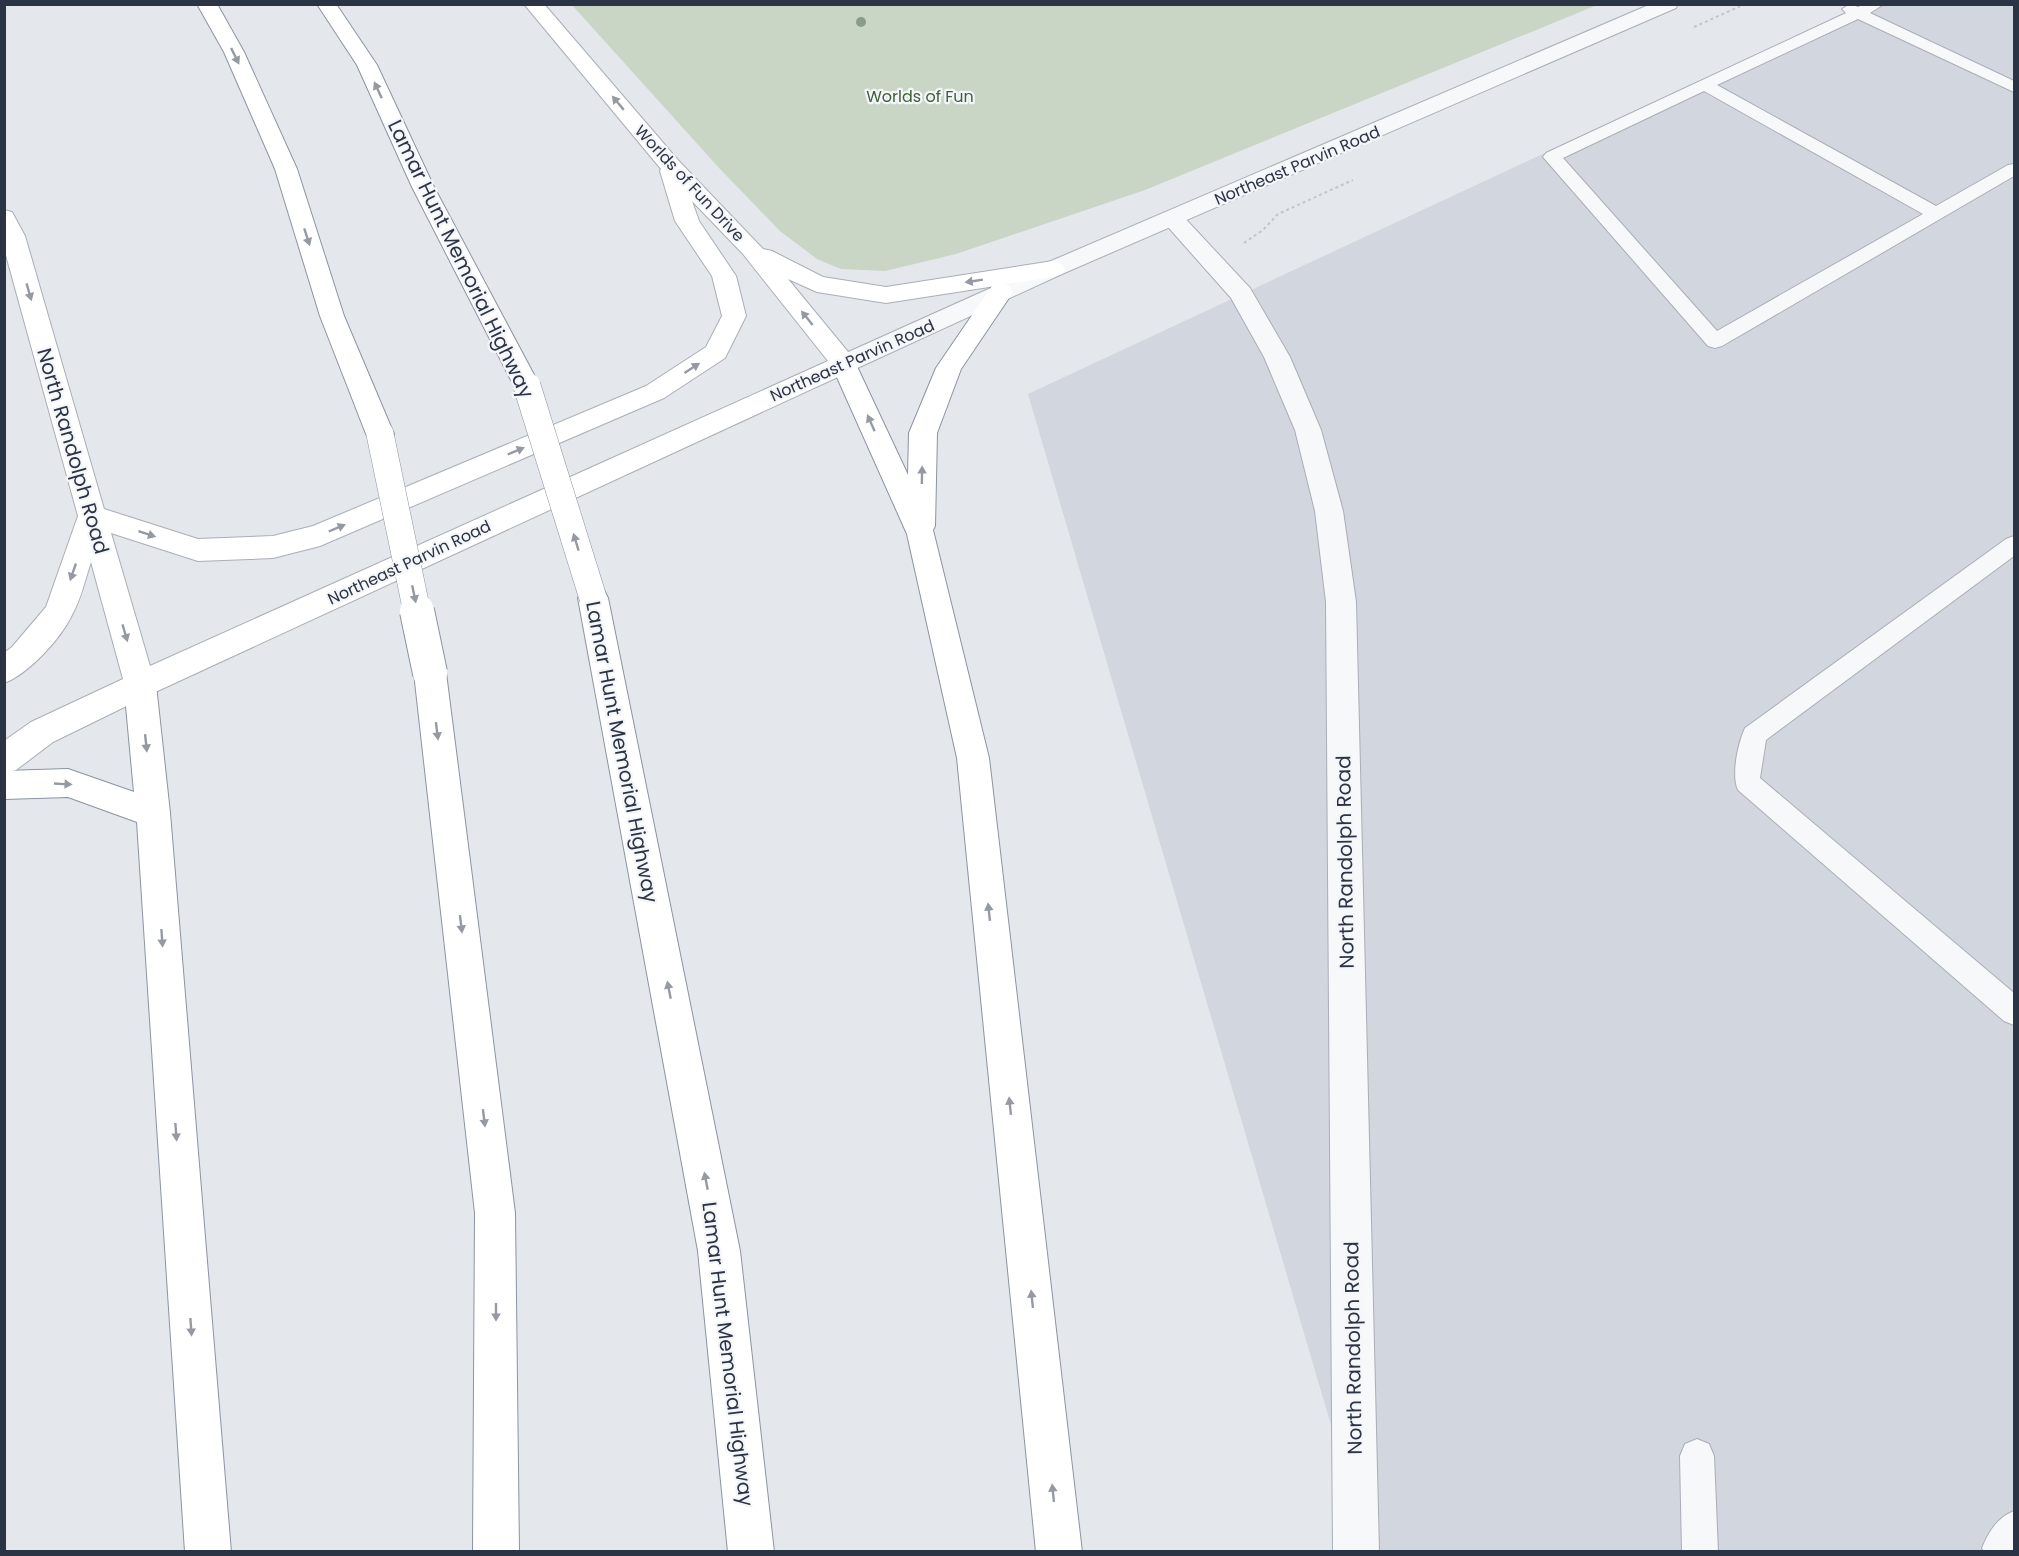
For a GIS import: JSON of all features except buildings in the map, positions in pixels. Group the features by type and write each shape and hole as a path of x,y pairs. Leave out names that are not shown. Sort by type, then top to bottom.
{"main road":[{"path":"207,4 234,52 285,169 332,315 380,434 430,673 495,1213 496,1551"},
{"name":"Lamar Hunt Memorial Highway","path":"326,4 367,65 423,187 527,386 593,598 719,1251 751,1551"},
{"name":"Worlds of Fun Drive","path":"533,4 669,164 751,249 844,363 921,534"},
{"path":"4,670 23,656 59,612 92,516 198,550 273,547 320,535 655,392 716,351 734,316 724,276 687,221 669,164"},
{"name":"North Randolph Road","path":"4,217 13,236 140,685 153,813 208,1551"},
{"path":"751,249 817,284 886,294 1053,269"},
{"path":"1001,292 949,368 923,433 921,534 973,758 1059,1551"},
{"name":"Northeast Parvin Road","path":"4,760 42,732 140,685 844,363"},
{"name":"Northeast Parvin Road","path":"4,738 42,732"},
{"path":"4,785 68,783 153,813"}],"street":[{"name":"Northeast Parvin Road","path":"844,363 1053,269 1668,4"},
{"name":"North Randolph Road","path":"1172,218 1241,294 1277,357 1308,430 1329,511 1341,602 1356,1551"}],"lane":[{"path":"1842,4 2014,87"},
{"path":"1877,4 1552,157 1715,341 2014,169"},
{"path":"1705,85 1936,214"},
{"path":"2014,545 1754,735 1748,782 2014,1011"},
{"path":"1697,1456 1701,1551"},
{"path":"2003,1551 2000,1548 2014,1529"}],"shaded area":[{"path":"1862,5 2014,5 2014,1551 1368,1551 1028,394"}],"green space":[{"name":"Worlds of Fun","path":"572,5 1597,5 1145,190 956,254 885,271 841,269 817,259 780,231 720,169"}]}
